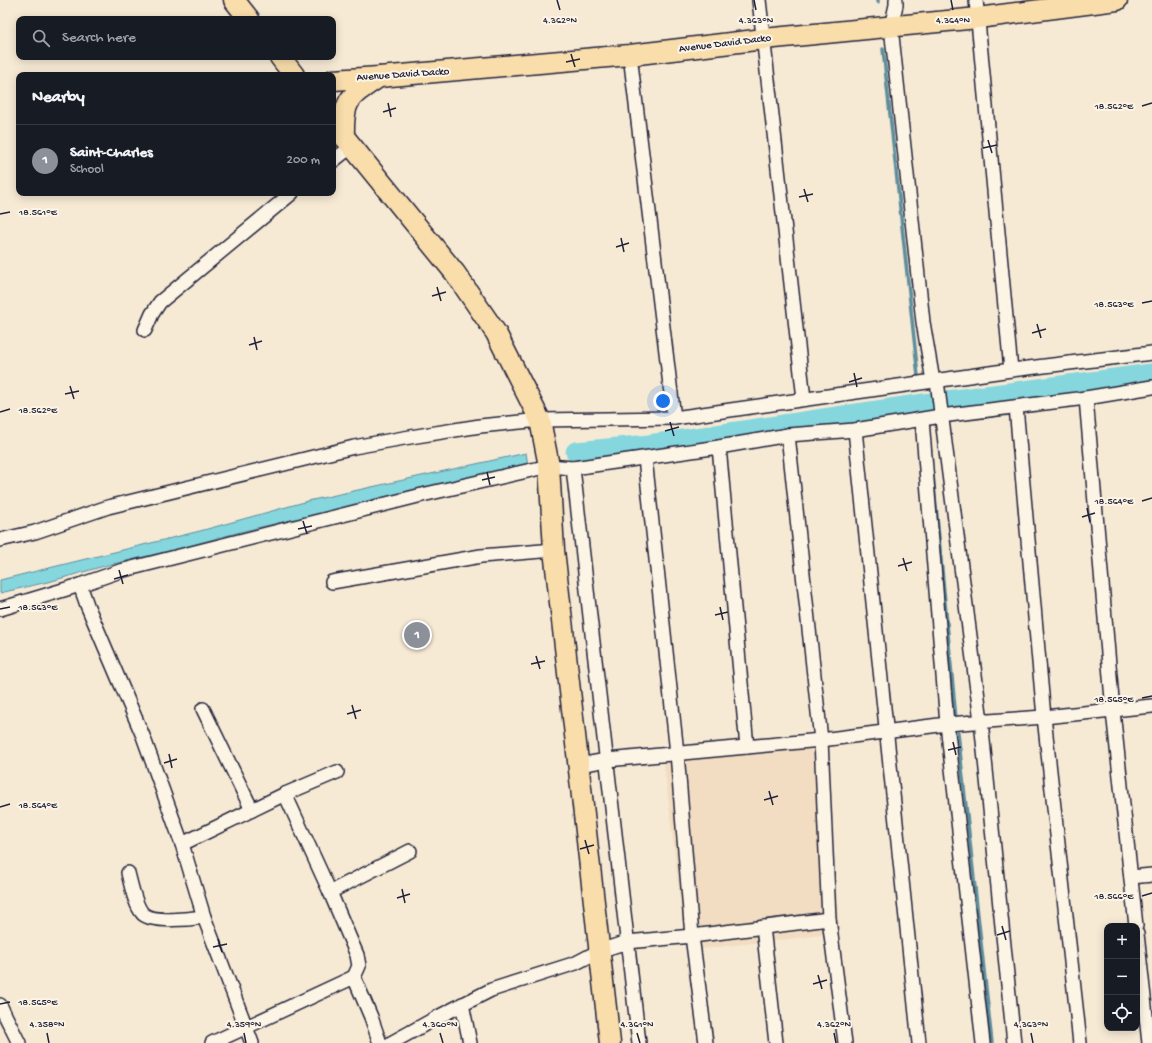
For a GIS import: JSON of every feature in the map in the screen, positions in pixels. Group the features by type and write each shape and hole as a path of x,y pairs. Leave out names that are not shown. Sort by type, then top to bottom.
{"main road":[{"path":"234,0 247,16"},
{"name":"Avenue David Dacko","path":"336,80 630,55 764,39 892,27 977,9 1116,0"},
{"path":"282,60 292,72"},
{"path":"379,77 352,97 345,109 343,135 455,273 496,333 540,420 548,466 554,550 610,1043"}],"street":[{"path":"759,0 804,399"},
{"path":"896,0 892,27 923,322 941,416 981,721 1014,1043"},
{"path":"977,9 1011,370"},
{"path":"630,55 674,418"},
{"path":"336,153 343,135"},
{"path":"145,330 152,314 160,302 288,196"},
{"path":"0,540 35,532 108,507 354,447 404,438 540,420 674,418 1011,370 1152,353"},
{"path":"0,608 80,585 120,571 318,521 548,466 573,468 718,447 788,435 855,430 941,416 1086,398 1152,387"},
{"path":"1086,398 1113,711 1136,923"},
{"path":"1016,407 1044,717 1080,1043"},
{"path":"922,420 947,724 982,1043"},
{"path":"855,430 919,1043"},
{"path":"788,435 821,740 829,919 845,1043"},
{"path":"718,447 747,747"},
{"path":"645,458 677,753 692,936 706,1043"},
{"path":"573,468 639,1043"},
{"path":"332,582 480,556 554,550"},
{"path":"80,585 87,605 143,736 182,844 204,917 252,1043"},
{"path":"579,765 607,760 821,740 947,724 1113,711 1152,706"},
{"path":"203,709 252,810"},
{"path":"182,844 285,794 337,772"},
{"path":"212,1043 354,977 359,966 357,956 330,892 285,794"},
{"path":"330,892 410,851"},
{"path":"128,873 138,906 144,914 152,917 179,920 204,917"},
{"path":"1131,877 1152,875"},
{"path":"391,1043 462,1004 491,990 576,963 599,951 627,942 692,936 829,919"},
{"path":"763,927 776,1043"},
{"path":"1140,959 1149,1043"},
{"path":"354,977 380,1043"},
{"path":"462,1004 470,1043"},
{"path":"0,1005 19,1043"}],"shaded area":[{"path":"822,741 840,933 686,951 663,756"}],"water":[{"path":"526,453 528,465 244,531 0,593 0,580 200,531 308,501"}],"waterway":[{"path":"883,49 918,376"},
{"path":"576,452 649,445 924,404 1152,374"},
{"path":"933,474 956,719"},
{"path":"958,733 992,1043"}],"place":[{"name":"Saint-Charles","path":"417,635"}]}
